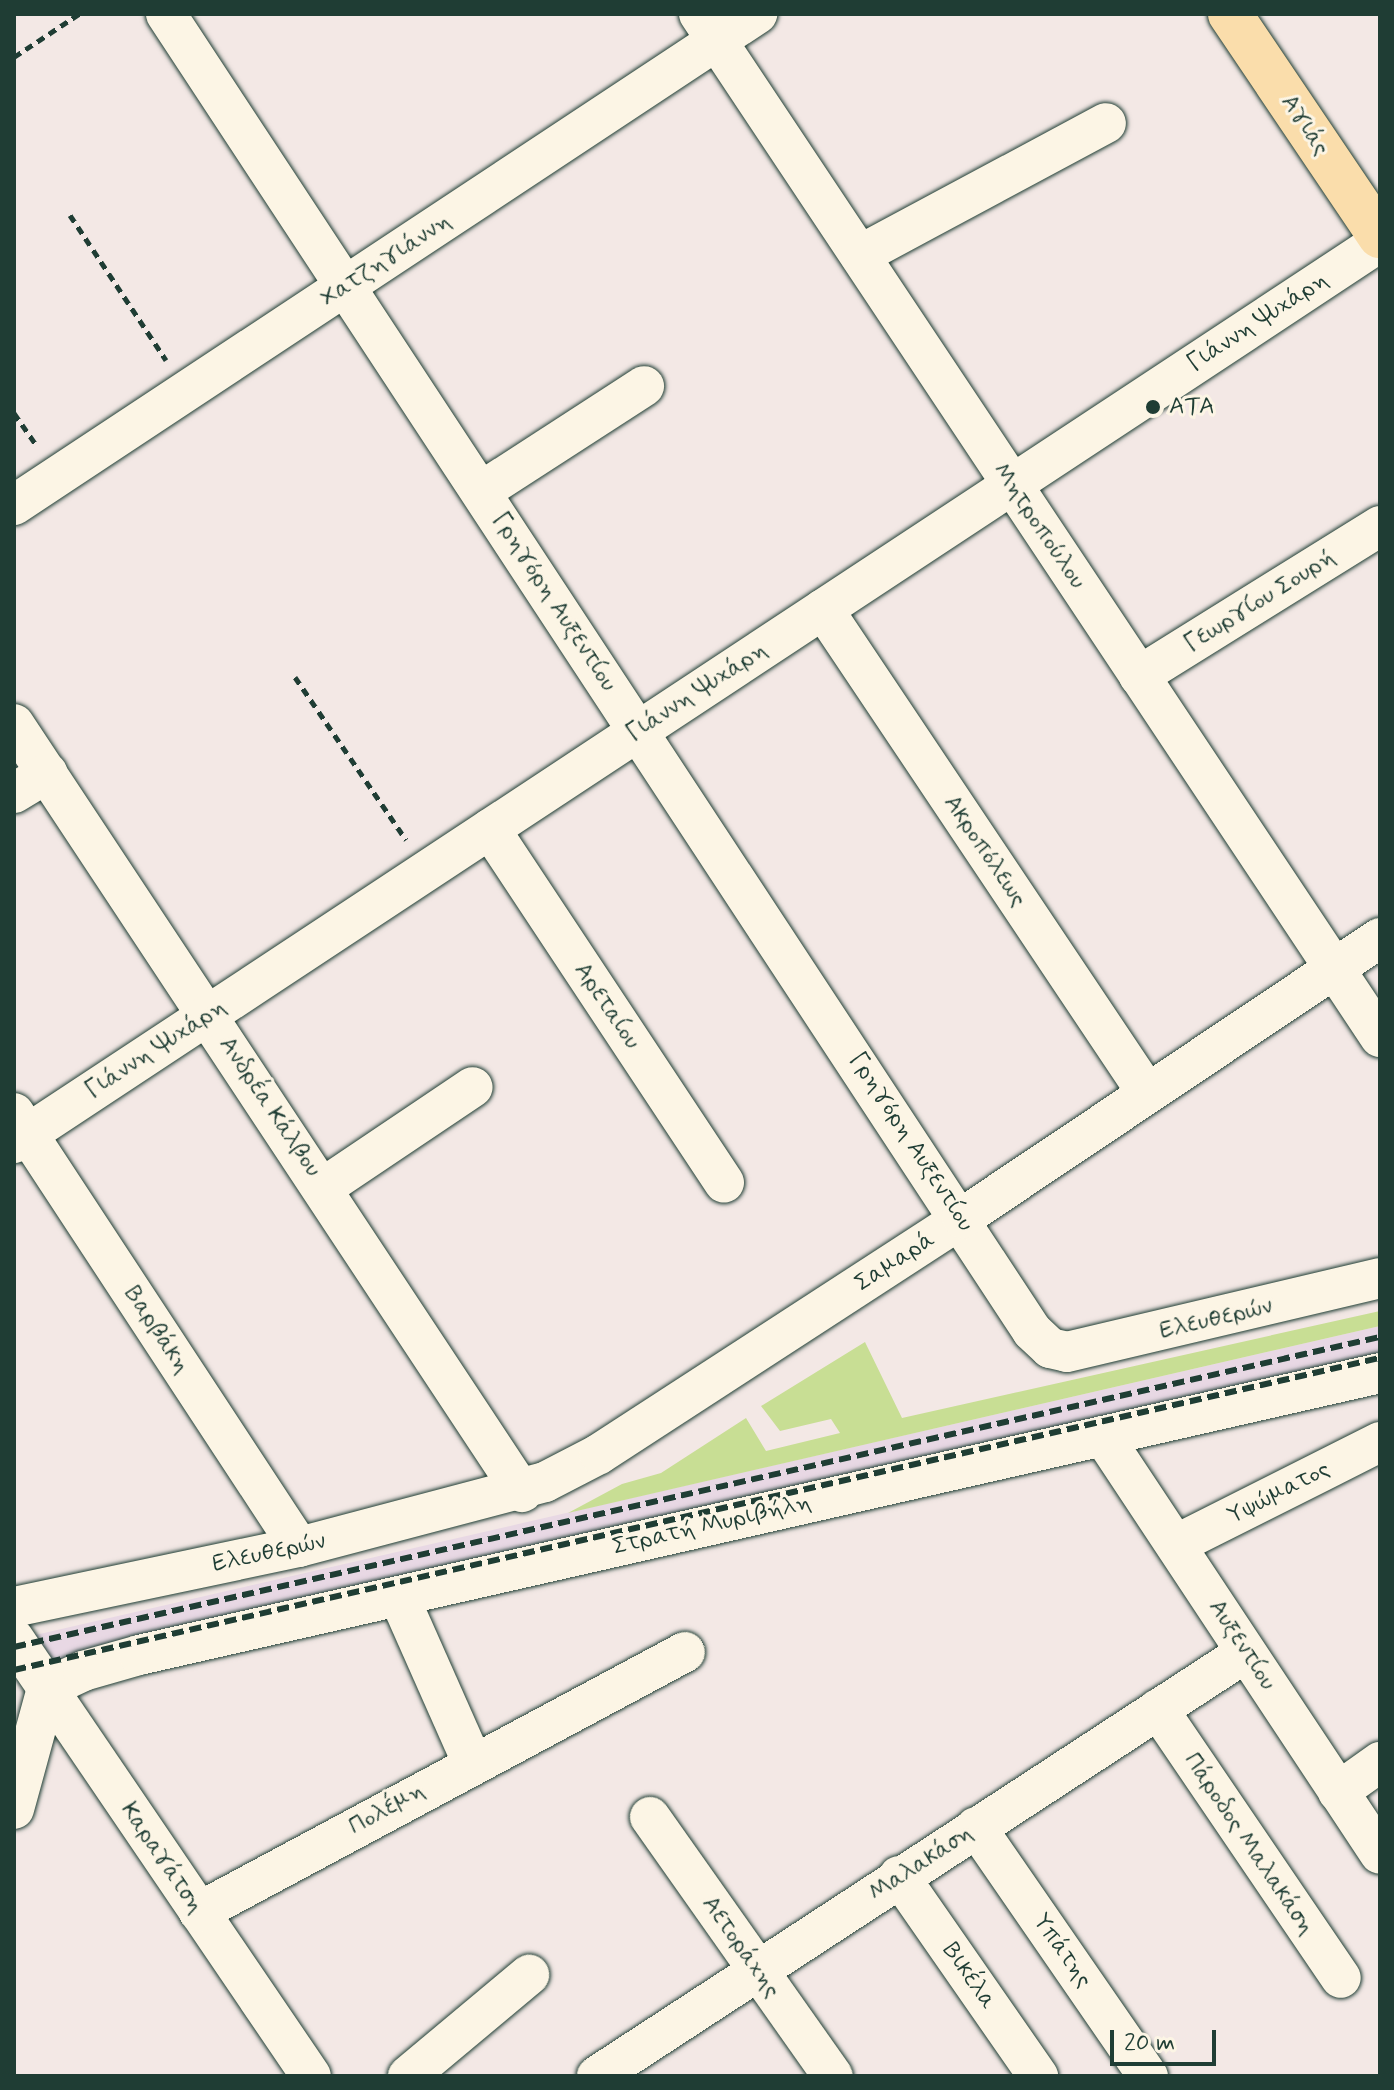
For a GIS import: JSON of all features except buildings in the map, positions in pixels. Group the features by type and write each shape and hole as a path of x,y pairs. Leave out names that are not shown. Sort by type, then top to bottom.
{"main road":[{"name":"Αγιάς","path":"1230,14 1380,239"}],"street":[{"name":"Χατζηγιάννη","path":"14,505 347,285 708,27 757,14"},
{"name":"Γρηγόρη Αυξεντίου","path":"180,19 347,285 962,1218 1032,1331 1050,1348"},
{"name":"Μητροπούλου","path":"708,27 1380,1037"},
{"path":"860,255 1106,123"},
{"name":"Γιάννη Ψυχάρη","path":"19,1130 209,1014 1380,239"},
{"path":"482,491 644,386"},
{"name":"Γεωργίου Σουρή","path":"1139,676 1380,526"},
{"name":"Ακροπόλεως","path":"823,609 1147,1093"},
{"name":"Ανδρέα Κάλβου","path":"14,724 30,783 209,1014 522,1492"},
{"name":"Αρεταίου","path":"490,829 724,1183"},
{"name":"Σαμαρά","path":"522,1492 599,1454 962,1218 1380,938"},
{"path":"324,1187 473,1087"},
{"name":"Βαρβάκη","path":"19,1130 299,1547"},
{"name":"Ελευθερών","path":"1050,1348 1086,1349 1380,1278"},
{"name":"Στρατή Μυριβήλη","path":"47,1688 111,1662 1380,1373"},
{"name":"Αυξεντίου","path":"1103,1436 1380,1854"},
{"name":"Υψώματος","path":"1177,1544 1380,1442"},
{"name":"Ελευθερών","path":"14,1607 299,1547 522,1492"},
{"path":"399,1597 472,1762"},
{"name":"Καραγάτση","path":"14,1639 311,2076"},
{"name":"Πολέμη","path":"199,1912 472,1762 578,1711 685,1652"},
{"name":"Μαλακάση","path":"619,2070 899,1876 1245,1653"},
{"path":"14,1809 47,1688"},
{"name":"Πάροδος Μαλακάση","path":"1158,1709 1341,1978"},
{"path":"1338,1792 1380,1762"},
{"name":"Αετοράχης","path":"650,1817 833,2076"},
{"name":"Υπάτης","path":"976,1827 1148,2076"},
{"name":"Βικέλα","path":"899,1876 1038,2076"},
{"path":"408,2076 529,1975"}],"path":[{"path":"14,57 79,14"},
{"path":"70,215 186,391"},
{"path":"295,677 427,871"}],"shaded area":[{"path":"1380,1326 1380,1384 58,1684 31,1636"}],"green space":[{"path":"1380,1311 1380,1326 568,1513 622,1484 661,1473 746,1418 766,1451 840,1433 831,1419 780,1431 761,1406 865,1342 902,1418"}],"railway":[{"path":"14,1647 1380,1337"},
{"path":"14,1670 1380,1358"}],"place":[{"name":"ΑΤΑ","path":"1153,407"}]}
